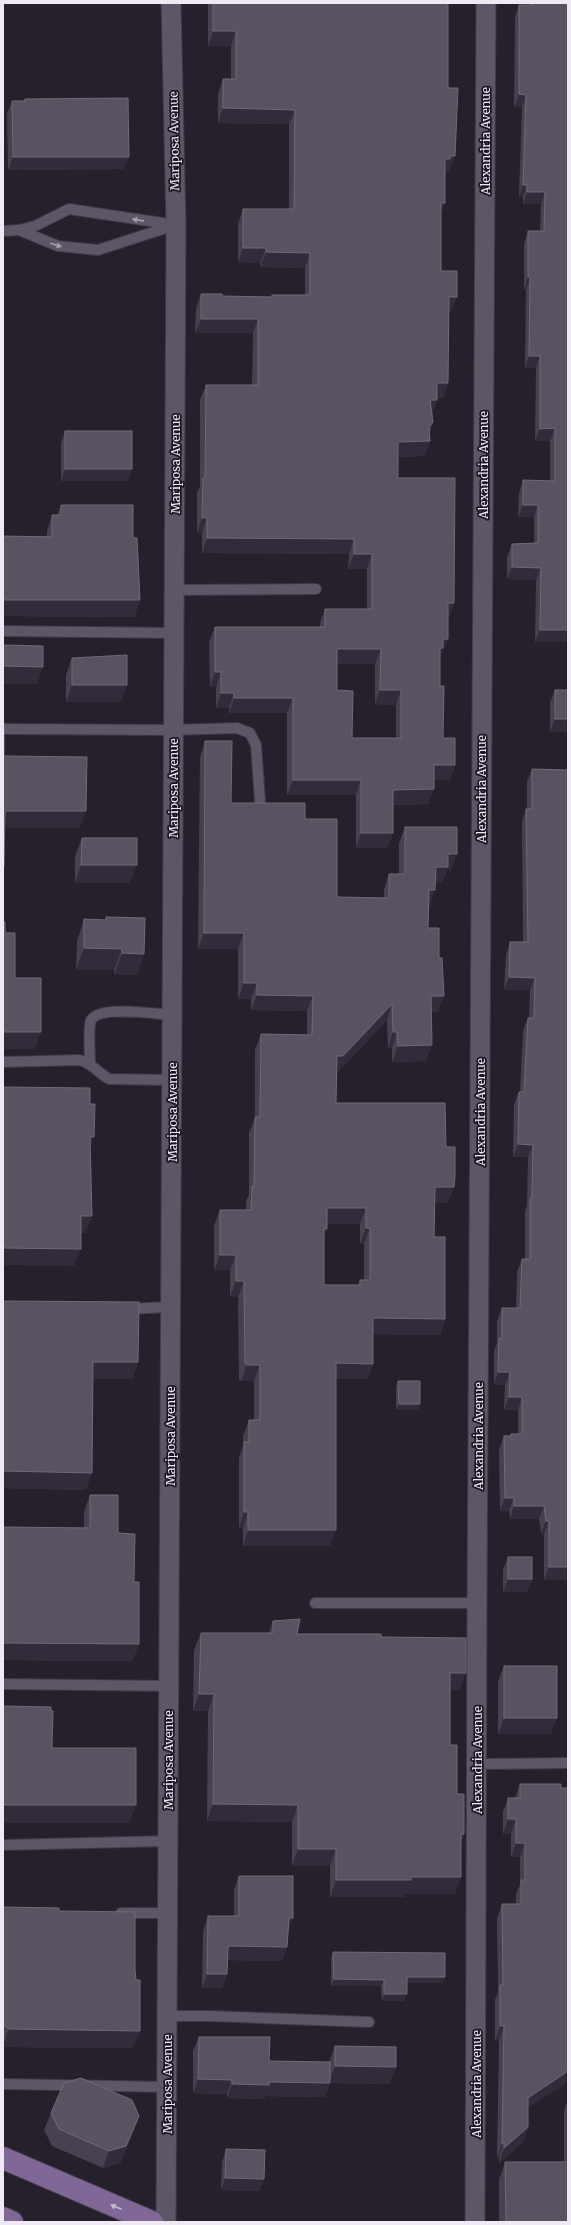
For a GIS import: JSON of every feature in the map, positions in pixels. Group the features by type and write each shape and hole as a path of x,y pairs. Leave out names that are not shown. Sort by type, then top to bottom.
{"main road":[{"path":"3,2158 152,2222"},
{"path":"3,2218 12,2222"}],"street":[{"name":"Mariposa Avenue","path":"166,2222 176,225 171,3"},
{"name":"Alexandria Avenue","path":"475,2222 486,3"}],"lane":[{"path":"3,231 19,230 35,226 69,209 176,225"},
{"path":"19,230 58,246 98,250 176,225"},
{"path":"174,590 316,589"},
{"path":"3,631 174,633"},
{"path":"3,729 173,730 237,728 250,732 256,745 260,802"},
{"path":"90,1063 91,1021 95,1015 108,1011 172,1015"},
{"path":"3,1062 80,1060 90,1063 100,1074 109,1079 172,1080"},
{"path":"114,1309 170,1307"},
{"path":"315,1603 477,1603"},
{"path":"3,1684 169,1686"},
{"path":"478,1764 568,1763"},
{"path":"3,1845 168,1841"},
{"path":"109,1913 167,1913"},
{"path":"167,2016 210,2016 369,2022"},
{"path":"3,2084 167,2087"}],"building":[{"path":"213,3 448,3 448,88 458,88 455,156 450,156 450,159 445,159 445,203 441,203 441,271 457,271 457,297 449,297 448,383 437,383 437,400 430,400 433,422 429,427 430,441 398,442 398,478 455,478 454,603 448,603 448,639 443,639 443,648 440,648 440,686 444,686 443,738 455,738 455,765 434,765 434,789 393,790 393,833 361,833 361,780 293,780 293,698 234,698 234,693 221,693 221,672 215,672 215,627 325,627 325,609 372,609 372,554 354,554 354,539 207,538 207,518 202,518 203,478 205,478 206,385 258,385 258,319 201,319 201,294 272,297 272,295 310,295 310,253 266,252 266,248 243,248 243,209 294,209 295,110 223,108 223,79 236,79 236,31 213,31","holes":["337,649 381,649 380,690 401,690 401,738 352,738 353,691 337,690"]},
{"path":"534,3 568,3 568,630 540,630 541,568 512,567 512,544 538,543 538,505 523,505 523,480 555,481 555,428 540,429 540,356 529,356 530,277 528,277 528,231 544,231 545,192 527,192 527,185 523,185 526,95 519,94 519,5 533,5"},
{"path":"128,98 129,157 13,157 12,101 25,101 25,99"},
{"path":"65,431 132,431 132,469 65,469"},
{"path":"61,505 133,505 133,538 137,538 140,600 3,600 3,536 52,537 52,515 61,515"},
{"path":"3,645 43,646 43,667 3,666"},
{"path":"127,655 127,685 72,685 72,658"},
{"path":"555,690 568,690 568,719 555,719"},
{"path":"3,722 4,756 87,757 86,811 5,811 4,867 3,867"},
{"path":"205,741 232,741 231,803 305,803 305,819 337,819 337,897 389,898 389,874 405,874 405,827 457,827 457,854 448,854 448,867 436,867 435,890 429,890 428,928 439,928 439,958 442,958 444,996 431,996 432,1045 398,1046 397,1032 393,1032 392,1004 343,1056 337,1056 336,1103 445,1103 446,1147 455,1147 455,1175 454,1187 435,1187 434,1237 445,1237 445,1319 373,1318 373,1364 336,1363 336,1530 248,1530 248,1512 244,1512 244,1442 249,1442 249,1420 260,1420 260,1365 247,1365 245,1363 244,1281 236,1281 236,1255 220,1255 220,1210 251,1210 252,1186 254,1186 255,1117 260,1117 261,1034 312,1035 313,996 257,995 257,983 244,983 244,933 204,933","holes":["327,1208 366,1208 366,1228 370,1228 370,1280 360,1280 360,1285 324,1285 324,1229 327,1229"]},
{"path":"532,769 568,770 568,1567 549,1567 549,1521 546,1521 544,1506 514,1506 514,1498 505,1498 504,1436 511,1436 511,1434 522,1434 522,1397 509,1397 510,1372 498,1372 499,1338 502,1338 502,1308 520,1308 522,1259 530,1259 530,1198 532,1198 533,1145 518,1144 519,1092 524,1092 528,1018 534,1018 535,978 509,977 510,942 528,942 526,809 532,809"},
{"path":"82,838 137,838 137,865 81,865"},
{"path":"106,917 145,918 144,954 122,953 122,949 84,948 84,919 106,920"},
{"path":"3,922 5,922 5,933 15,933 15,978 41,978 41,1032 3,1032"},
{"path":"3,1087 90,1088 90,1104 95,1104 94,1137 90,1137 92,1216 81,1216 81,1249 3,1248"},
{"path":"3,1301 139,1302 138,1362 93,1362 92,1473 3,1471"},
{"path":"398,1381 420,1381 420,1404 399,1404"},
{"path":"90,1495 118,1495 118,1533 135,1534 134,1582 139,1582 139,1644 3,1643 3,1527 90,1528"},
{"path":"508,1557 532,1557 532,1579 508,1579"},
{"path":"300,1619 297,1634 381,1634 381,1637 466,1638 466,1673 450,1673 450,1745 457,1745 457,1794 464,1794 464,1834 461,1834 461,1877 411,1877 411,1880 336,1880 336,1849 298,1849 298,1805 213,1804 214,1694 199,1694 201,1633 273,1633 273,1621"},
{"path":"504,1666 557,1666 557,1718 504,1718"},
{"path":"3,1706 51,1707 51,1711 53,1711 52,1748 136,1748 136,1805 3,1805"},
{"path":"520,1784 561,1784 561,1788 568,1788 568,2071 528,2098 528,2127 504,2148 504,2142 502,2144 504,2026 500,2026 500,1985 503,1985 502,1904 521,1904 521,1880 525,1880 525,1843 516,1843 516,1819 508,1819 508,1798 520,1798"},
{"path":"239,1876 293,1876 293,1918 289,1918 287,1947 228,1946 227,1974 207,1974 208,1916 239,1916"},
{"path":"3,1907 59,1908 59,1911 135,1912 135,1969 136,1980 140,1980 140,2031 9,2029 3,2024"},
{"path":"333,1952 445,1953 445,1977 407,1977 407,1994 384,1994 384,1980 334,1979"},
{"path":"199,2037 270,2037 269,2061 330,2062 330,2083 269,2082 269,2085 232,2084 232,2080 198,2079"},
{"path":"335,2046 396,2047 396,2067 335,2066"},
{"path":"81,2078 132,2100 139,2116 126,2146 109,2151 59,2129 51,2113 64,2083"},
{"path":"226,2149 265,2150 264,2179 225,2178"},
{"path":"505,2162 568,2162 568,2222 506,2222"}]}
